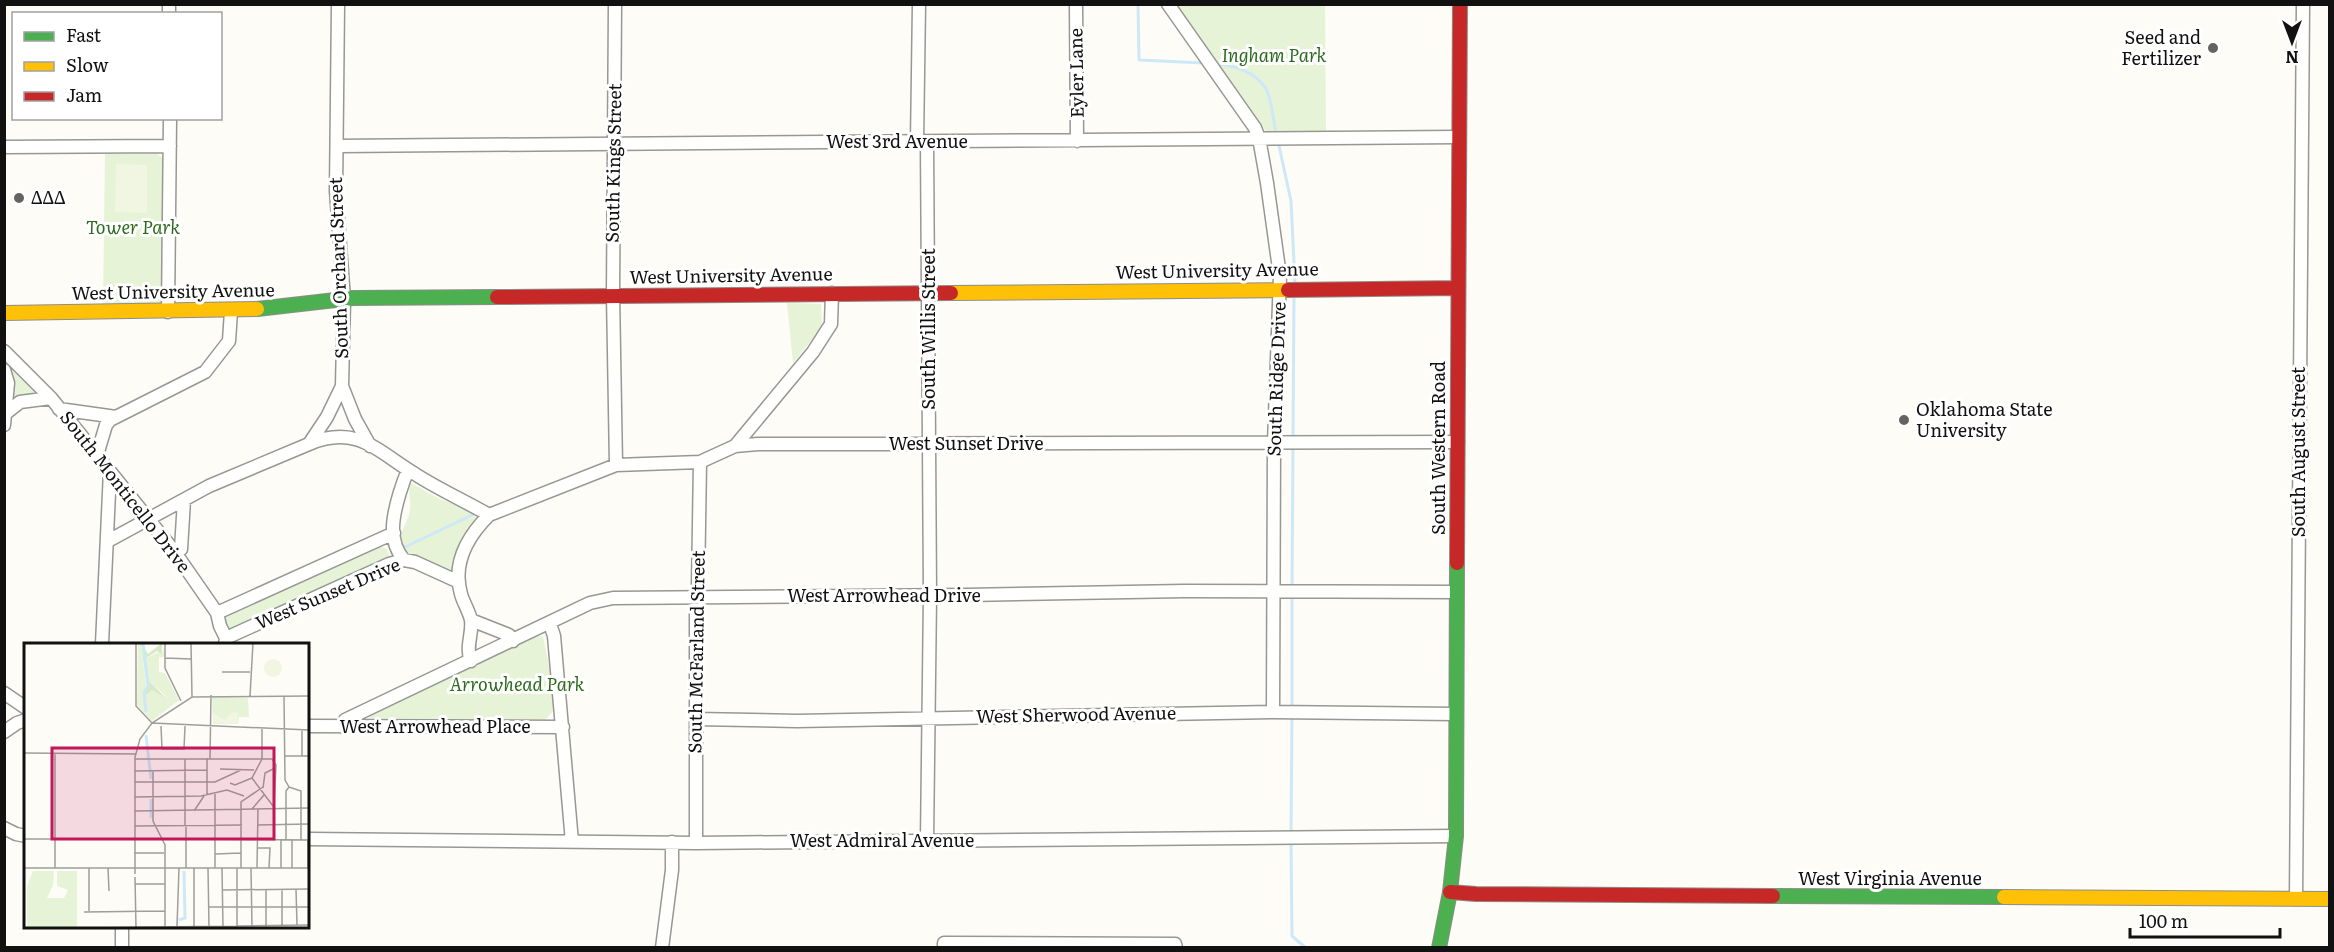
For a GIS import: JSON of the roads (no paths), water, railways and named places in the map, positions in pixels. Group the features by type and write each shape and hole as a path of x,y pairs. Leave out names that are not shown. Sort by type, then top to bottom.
{"street":[{"name":"South Orchard Street","path":"309,444 327,417 342,386 344,299 336,191 338,4"},
{"name":"South Kings Street","path":"615,4 612,295 616,465"},
{"name":"South Willis Street","path":"919,4 928,292 930,445 927,841"},
{"name":"Eyler Lane","path":"1076,4 1077,141"},
{"name":"South Ridge Drive","path":"1168,4 1255,128 1259,138 1280,276 1290,289 1274,442 1274,591 1286,712"},
{"name":"South Western Road","path":"1439,948 1450,892 1456,836 1460,4"},
{"name":"South August Street","path":"2296,899 2303,4"},
{"path":"168,312 170,120"},
{"name":"West 3rd Avenue","path":"336,146 1458,137"},
{"path":"4,147 170,146"},
{"name":"West University Avenue","path":"4,314 231,311 344,299 1458,288"},
{"path":"735,446 813,352 831,324 832,293"},
{"path":"97,455 106,425 116,417 205,372 229,341 231,311"},
{"name":"South Monticello Drive","path":"4,351 51,399 174,551 217,613 225,641"},
{"path":"4,370 8,383 5,419"},
{"path":"342,386 355,419 370,446"},
{"path":"5,419 20,402 51,399"},
{"path":"59,409 116,417"},
{"path":"108,541 209,486 309,444 337,436 351,437 385,452 409,470 489,515"},
{"name":"West Sunset Drive","path":"225,641 389,564 404,560 415,561 459,582 460,559 474,530 489,515 616,465 700,462 735,446 758,444 1458,442"},
{"name":"South McFarland Street","path":"696,843 700,462"},
{"name":"West Sunset Drive","path":"217,613 394,533 393,515 404,477 409,470"},
{"path":"102,643 110,471"},
{"path":"174,551 181,549 184,500"},
{"path":"394,533 396,551 404,560"},
{"path":"459,582 460,592 471,620 468,653 471,661"},
{"name":"West Arrowhead Drive","path":"343,727 345,720 590,603 613,598 1184,591 1457,592"},
{"path":"471,620 509,635 513,641"},
{"path":"550,624 554,636 572,843"},
{"path":"4,693 24,707"},
{"name":"West Sherwood Avenue","path":"696,719 797,721 1286,712 1456,714"},
{"path":"4,732 24,721"},
{"name":"West Arrowhead Place","path":"309,726 563,727"},
{"path":"4,828 24,836"},
{"name":"West Admiral Avenue","path":"309,839 696,843 1456,836"},
{"path":"662,948 672,870 672,843"},
{"name":"West Virginia Avenue","path":"1450,892 2330,900"},
{"path":"122,928 122,948"},
{"path":"944,948 944,943 1175,944 1176,948"}],"waterway":[{"path":"1138,4 1139,60 1204,63"},
{"path":"1214,64 1242,70 1260,81 1269,96 1276,134"},
{"path":"1278,141 1291,201 1295,283"},
{"path":"1293,439 1294,295"},
{"path":"1292,589 1293,445"},
{"path":"401,549 476,513"},
{"path":"1292,595 1292,709"},
{"path":"1291,835 1292,715"},
{"path":"1291,841 1292,936 1306,948"}],"place":[{"name":"Seed and Fertilizer","path":"2213,48"},
{"name":"ΔΔΔ","path":"19,198"},
{"name":"Oklahoma State University","path":"1904,420"}],"park label":[{"name":"Ingham Park","path":"1274,56"},
{"name":"Tower Park","path":"133,228"},
{"name":"Arrowhead Park","path":"517,685"}]}
